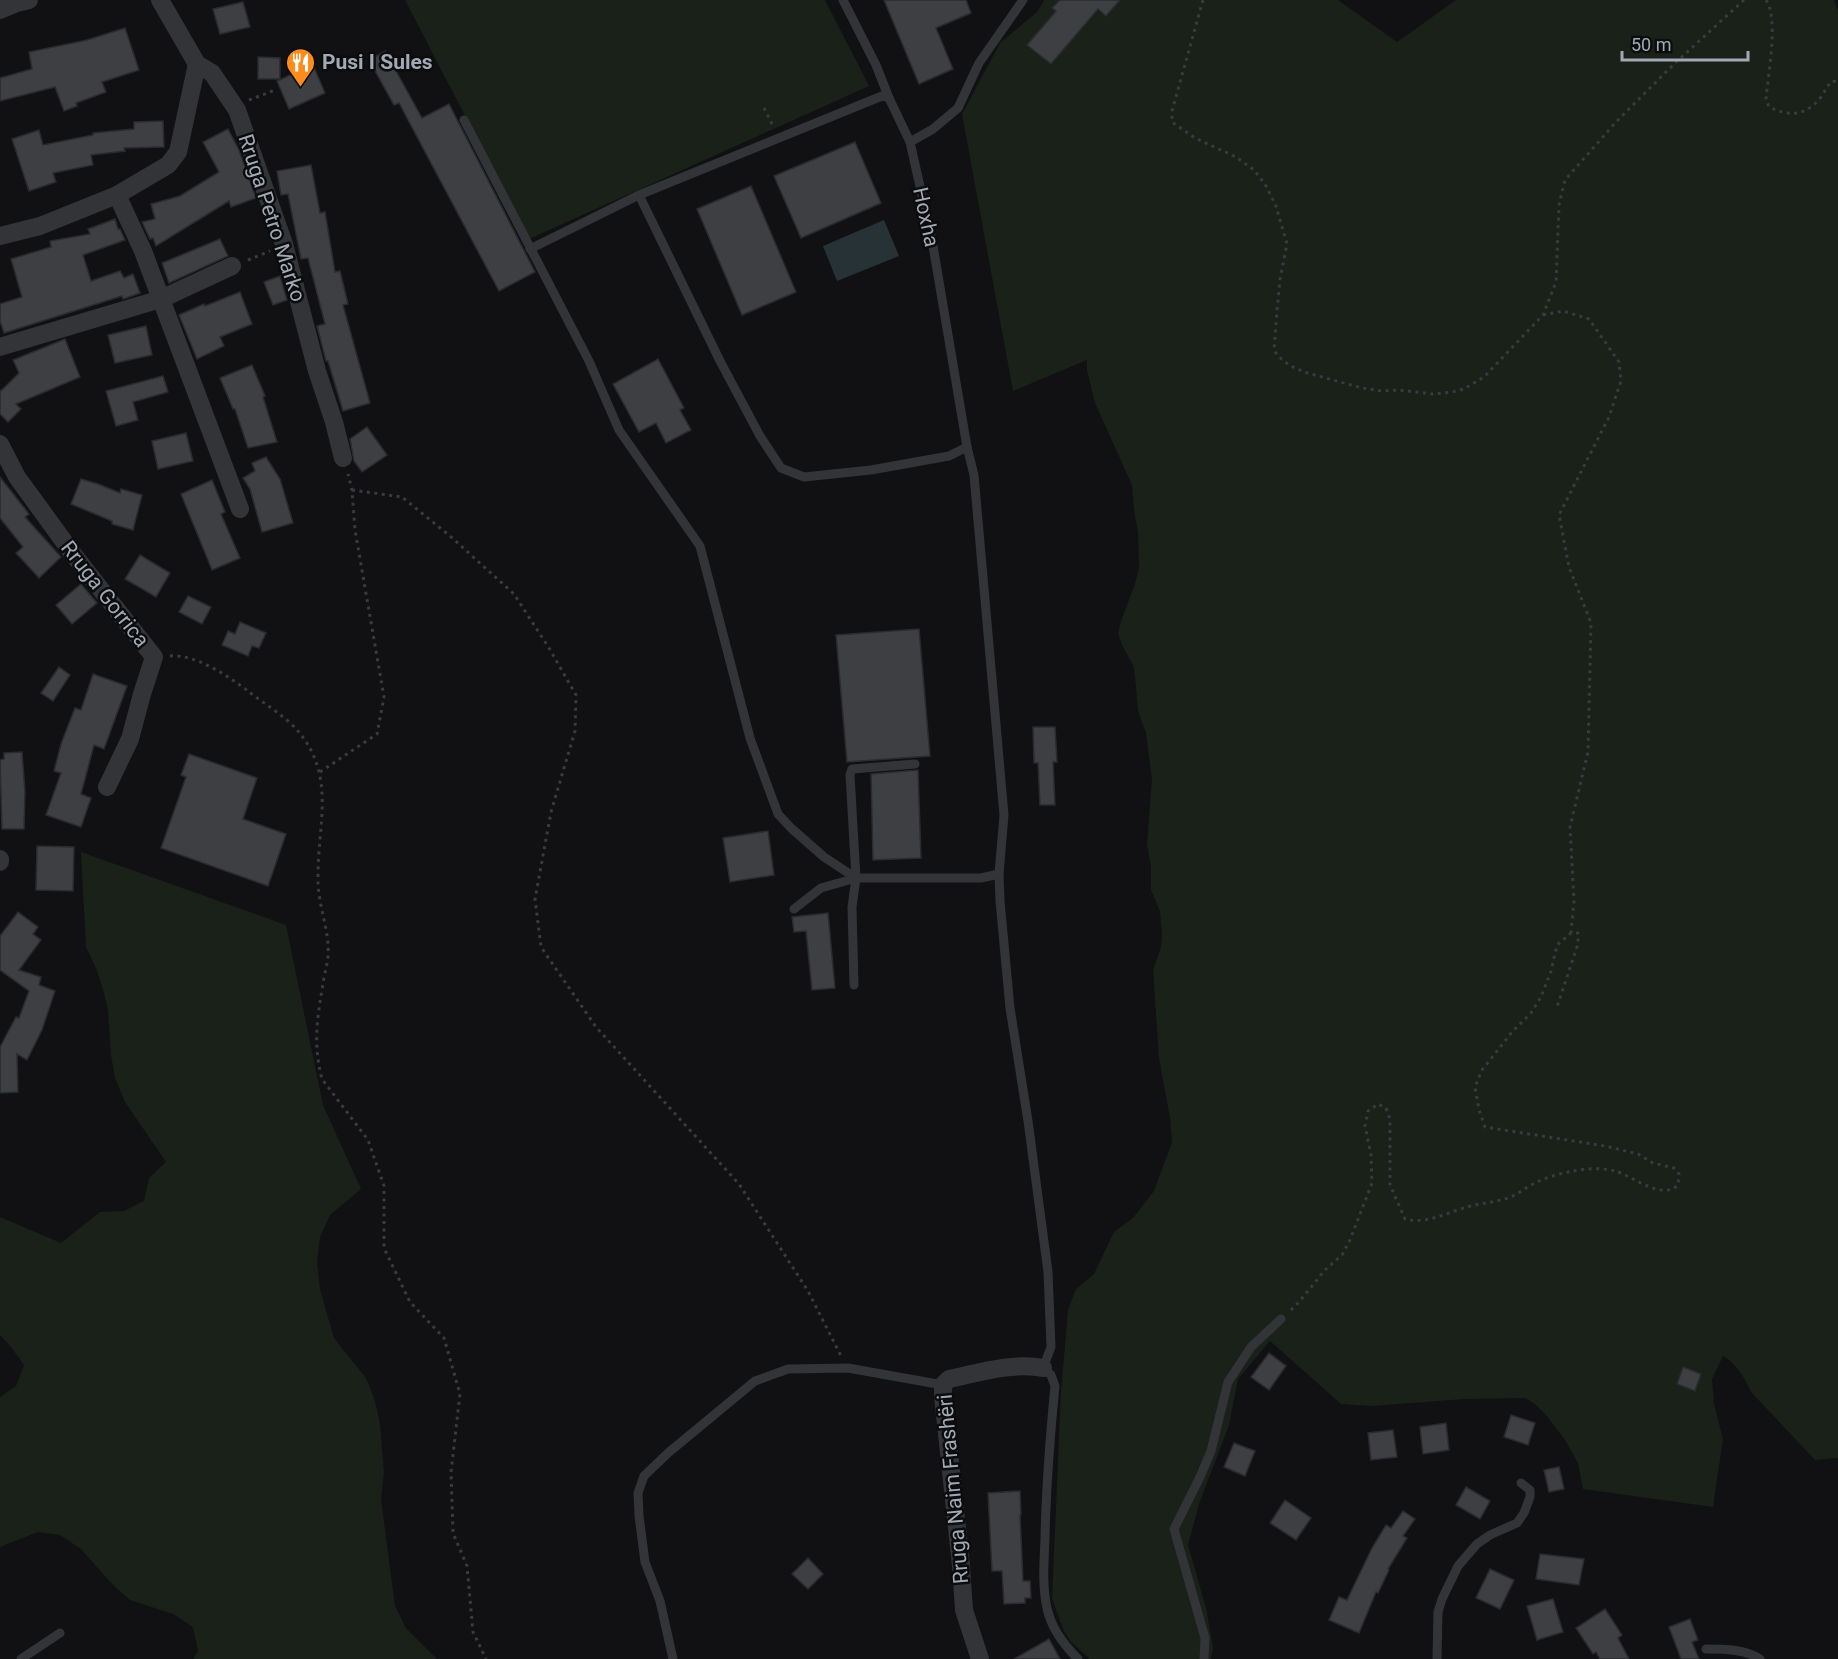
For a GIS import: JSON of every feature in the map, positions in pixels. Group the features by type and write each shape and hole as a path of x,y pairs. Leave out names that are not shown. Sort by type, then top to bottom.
{"street":[{"path":"0,10 29,0"},
{"name":"Rruga Petro Marko","path":"160,0 197,64 212,72 234,105 246,133 284,244 317,371 344,458"},
{"path":"0,236 40,226 117,195 168,165 178,152 197,64"},
{"path":"117,195 143,251 240,509"},
{"path":"0,347 161,299 232,266"},
{"name":"Rruga Gorrica","path":"0,444 24,486 73,554 153,657 130,740 107,787"},
{"name":"Rruga Naim Frashëri","path":"980,1659 964,1610 943,1396 944,1385 949,1379 1003,1368 1032,1366 1043,1368"}],"lane":[{"name":"Hoxha","path":"843,0 876,65 886,95 910,142 932,240 967,447 974,475 1004,815 999,874 1010,1008 1048,1272 1051,1347 1043,1368"},
{"path":"910,142 933,129 958,108 979,63 1023,0"},
{"path":"530,249 639,195 886,95"},
{"path":"464,120 589,361 619,430 700,546 750,738 778,814 824,857 856,878"},
{"path":"639,195 720,361 760,436 781,468 804,477 871,470 949,456 967,447"},
{"path":"854,985 852,907 856,878 850,776 852,769 915,764"},
{"path":"794,909 821,888 856,878 981,878 999,874"},
{"path":"1204,1659 1205,1638 1174,1529 1211,1450 1228,1382 1251,1347 1281,1319"},
{"path":"673,1659 660,1601 645,1562 638,1493 644,1476 754,1381 788,1369 848,1368 944,1385"},
{"path":"1043,1368 1051,1375 1055,1386 1046,1500 1045,1596 1052,1624 1078,1659"},
{"path":"1437,1659 1438,1612 1442,1599 1458,1566 1477,1544 1490,1535 1517,1523 1521,1518 1530,1497 1530,1490 1521,1483"},
{"path":"21,1659 60,1633"},
{"path":"1706,1649 1730,1649 1760,1659"}],"path":[{"path":"1203,0 1172,111 1172,122 1195,138 1236,157 1254,170 1265,184 1276,206 1287,244 1280,279 1274,350 1288,365 1304,372 1362,388 1433,394 1464,390 1484,377 1543,315 1556,282 1559,205 1565,180 1616,122 1673,65 1744,0"},
{"path":"1766,0 1770,7 1773,28 1766,99 1769,107 1780,113 1796,114 1809,108 1821,97 1832,81 1838,82"},
{"path":"234,105 275,90"},
{"path":"764,108 779,138"},
{"path":"1543,315 1563,311 1589,319 1619,362 1622,381 1609,417 1558,515 1569,567 1591,623 1588,752 1570,827 1574,901 1571,933"},
{"path":"320,772 376,734 384,697 355,530 352,490 344,458"},
{"path":"352,490 402,497 450,536 514,594 576,695 575,730 552,812 535,899 541,947 597,1027 739,1184 808,1292 848,1368"},
{"path":"153,657 181,655 232,680 297,730 310,749 320,772 323,796 318,882 328,957 315,1039 320,1070 322,1079 368,1140 384,1186 384,1248 410,1302 444,1338 460,1395 452,1473 453,1533 467,1566 473,1632 486,1659"},
{"path":"1281,1319 1299,1302 1325,1270 1342,1255 1350,1240 1372,1184 1371,1155 1365,1126 1368,1111 1378,1104 1386,1108 1390,1119 1390,1185 1405,1219 1425,1221 1471,1206 1498,1202 1535,1183 1576,1170 1612,1170 1630,1175 1658,1190 1668,1191 1678,1185 1680,1178 1677,1170 1653,1163 1638,1155 1584,1142 1485,1127 1474,1087 1482,1070 1512,1032 1531,1013 1541,997 1551,971 1557,945 1571,933 1578,933 1578,944 1556,1011"}],"shaded area":[{"path":"405,0 825,0 869,86 529,239"},
{"path":"1044,0 1338,0 1397,42 1456,0 1834,0 1838,11 1838,1458 1815,1460 1751,1392 1740,1371 1723,1356 1712,1379 1714,1404 1723,1439 1713,1507 1583,1489 1578,1463 1565,1440 1546,1415 1525,1398 1465,1399 1371,1406 1341,1404 1270,1341 1238,1379 1229,1425 1199,1504 1188,1545 1206,1608 1213,1647 1211,1659 1090,1659 1071,1642 1064,1631 1052,1599 1061,1392 1068,1310 1076,1289 1094,1274 1114,1232 1133,1218 1154,1191 1172,1142 1159,1058 1153,970 1161,947 1162,935 1160,911 1151,890 1151,867 1147,844 1152,779 1146,733 1138,711 1133,665 1118,633 1139,568 1138,532 1132,485 1095,403 1087,370 1087,360 1013,391 962,114 1000,43 1037,12"},
{"path":"884,220 899,256 837,281 823,246"},
{"path":"81,852 286,925 323,1105 361,1189 330,1215 320,1237 317,1262 320,1289 334,1338 366,1378 375,1401 380,1424 384,1473 381,1499 395,1606 406,1628 437,1659 193,1659 198,1651 193,1627 173,1614 130,1600 112,1584 81,1549 60,1535 38,1532 0,1547 0,1397 16,1386 24,1365 0,1335 0,1217 61,1243 100,1212 124,1211 144,1201 149,1178 166,1162 125,1102 115,1078 108,1010 96,968 86,947"}],"building":[{"path":"884,0 966,0 971,13 936,28 953,69 919,84"},
{"path":"1060,0 1120,0 1106,16 1098,9 1051,64 1027,45 1056,11 1052,8"},
{"path":"243,2 250,27 220,34 213,9"},
{"path":"125,28 139,70 102,82 106,92 76,103 77,106 64,111 55,87 0,101 0,78 32,69 29,52 87,40"},
{"path":"385,51 422,118 449,104 535,272 499,291 399,103 394,105 369,60"},
{"path":"258,57 280,58 280,79 258,79"},
{"name":"Pusi I Sules","path":"313,65 325,93 289,109 277,81"},
{"path":"163,121 164,147 124,148 125,151 91,155 93,165 53,173 56,182 29,191 12,139 39,130 43,145 93,135 93,133 134,129 134,122"},
{"path":"228,129 239,150 256,198 231,207 229,201 156,246 142,222 155,219 151,204 180,196 219,172 203,142"},
{"path":"855,142 881,203 801,238 774,176"},
{"path":"311,165 320,213 325,212 335,272 340,271 348,304 343,305 370,403 343,411 317,326 325,324 308,258 301,259 288,194 281,195 277,171"},
{"path":"751,186 796,292 742,315 697,209"},
{"path":"115,219 125,240 83,255 91,281 120,271 124,278 133,274 140,293 123,299 122,296 4,333 0,321 0,304 22,297 11,259 51,247 50,241 90,234 88,229"},
{"path":"220,239 228,256 169,283 162,263"},
{"path":"280,276 287,300 273,305 264,282"},
{"path":"240,292 252,324 220,337 224,346 197,359 179,315"},
{"path":"146,326 152,355 115,363 108,335"},
{"path":"65,339 80,377 16,404 21,409 8,422 0,414 0,390 19,373 13,360"},
{"path":"658,359 684,408 680,410 691,430 666,443 656,423 639,432 613,384"},
{"path":"252,365 265,396 263,397 277,442 248,448 235,409 233,409 220,378"},
{"path":"163,376 168,392 133,402 138,420 116,426 106,391"},
{"path":"367,427 387,455 362,472 354,461 350,439"},
{"path":"186,433 193,461 158,469 152,441"},
{"path":"266,457 280,479 293,523 262,532 250,489 243,478 255,471 252,463"},
{"path":"0,477 29,514 25,517 61,557 39,578 16,553 23,547 0,518"},
{"path":"81,479 120,493 121,489 142,495 133,530 112,524 112,521 71,504"},
{"path":"212,480 225,512 221,514 240,558 212,570 181,494"},
{"path":"140,555 170,573 156,597 125,579"},
{"path":"81,584 97,603 72,624 56,605"},
{"path":"188,596 211,607 202,624 179,612"},
{"path":"240,622 266,633 259,648 252,646 248,656 222,645 228,631 235,634"},
{"path":"919,629 930,756 847,762 836,635"},
{"path":"59,667 70,675 53,701 41,693"},
{"path":"93,674 127,686 104,749 94,745 81,794 91,798 81,827 46,815 61,773 54,771 61,744 75,708 81,710"},
{"path":"1033,727 1055,727 1057,762 1053,762 1055,805 1040,805 1038,763 1034,763"},
{"path":"22,752 25,792 24,829 2,829 0,760 4,759 4,753"},
{"path":"189,754 257,778 243,819 286,834 268,886 161,848 186,777 181,775"},
{"path":"918,770 921,858 873,860 871,774"},
{"path":"768,831 774,875 730,882 723,838"},
{"path":"37,846 74,847 73,891 36,890"},
{"path":"18,912 38,927 33,934 41,940 19,970 41,977 39,985 55,991 42,1030 27,1060 17,1054 18,1092 0,1093 0,1047 16,1017 19,1018 29,991 0,970 0,936"},
{"path":"828,913 835,988 812,990 806,931 794,932 792,917"},
{"path":"1269,1353 1286,1366 1269,1390 1251,1377"},
{"path":"1683,1367 1701,1374 1695,1391 1677,1384"},
{"path":"1511,1415 1535,1423 1528,1445 1504,1437"},
{"path":"1446,1423 1449,1450 1423,1454 1420,1427"},
{"path":"1393,1430 1397,1457 1371,1460 1368,1433"},
{"path":"1234,1443 1255,1451 1245,1476 1224,1467"},
{"path":"1559,1467 1564,1489 1549,1492 1544,1470"},
{"path":"1466,1487 1490,1501 1480,1519 1456,1505"},
{"path":"1020,1491 1023,1581 1030,1581 1031,1598 1025,1598 1025,1603 1004,1604 1002,1571 992,1571 988,1493"},
{"path":"1285,1500 1311,1518 1296,1540 1270,1523"},
{"path":"1403,1511 1415,1519 1403,1536 1407,1538 1388,1569 1378,1593 1376,1592 1359,1633 1329,1620 1339,1597 1347,1600 1372,1548 1386,1525 1391,1528"},
{"path":"1540,1554 1584,1559 1579,1585 1536,1579"},
{"path":"808,1558 823,1574 808,1589 792,1574"},
{"path":"1490,1569 1514,1580 1500,1609 1476,1598"},
{"path":"1553,1599 1563,1632 1537,1640 1527,1606"},
{"path":"1605,1609 1622,1635 1618,1638 1629,1659 1600,1659 1596,1652 1593,1654 1576,1628"},
{"path":"1690,1619 1698,1640 1692,1642 1699,1659 1681,1659 1669,1627"},
{"path":"1049,1639 1060,1659 1014,1659"}],"place":[{"name":"Pusi I Sules","path":"301,88"}]}
